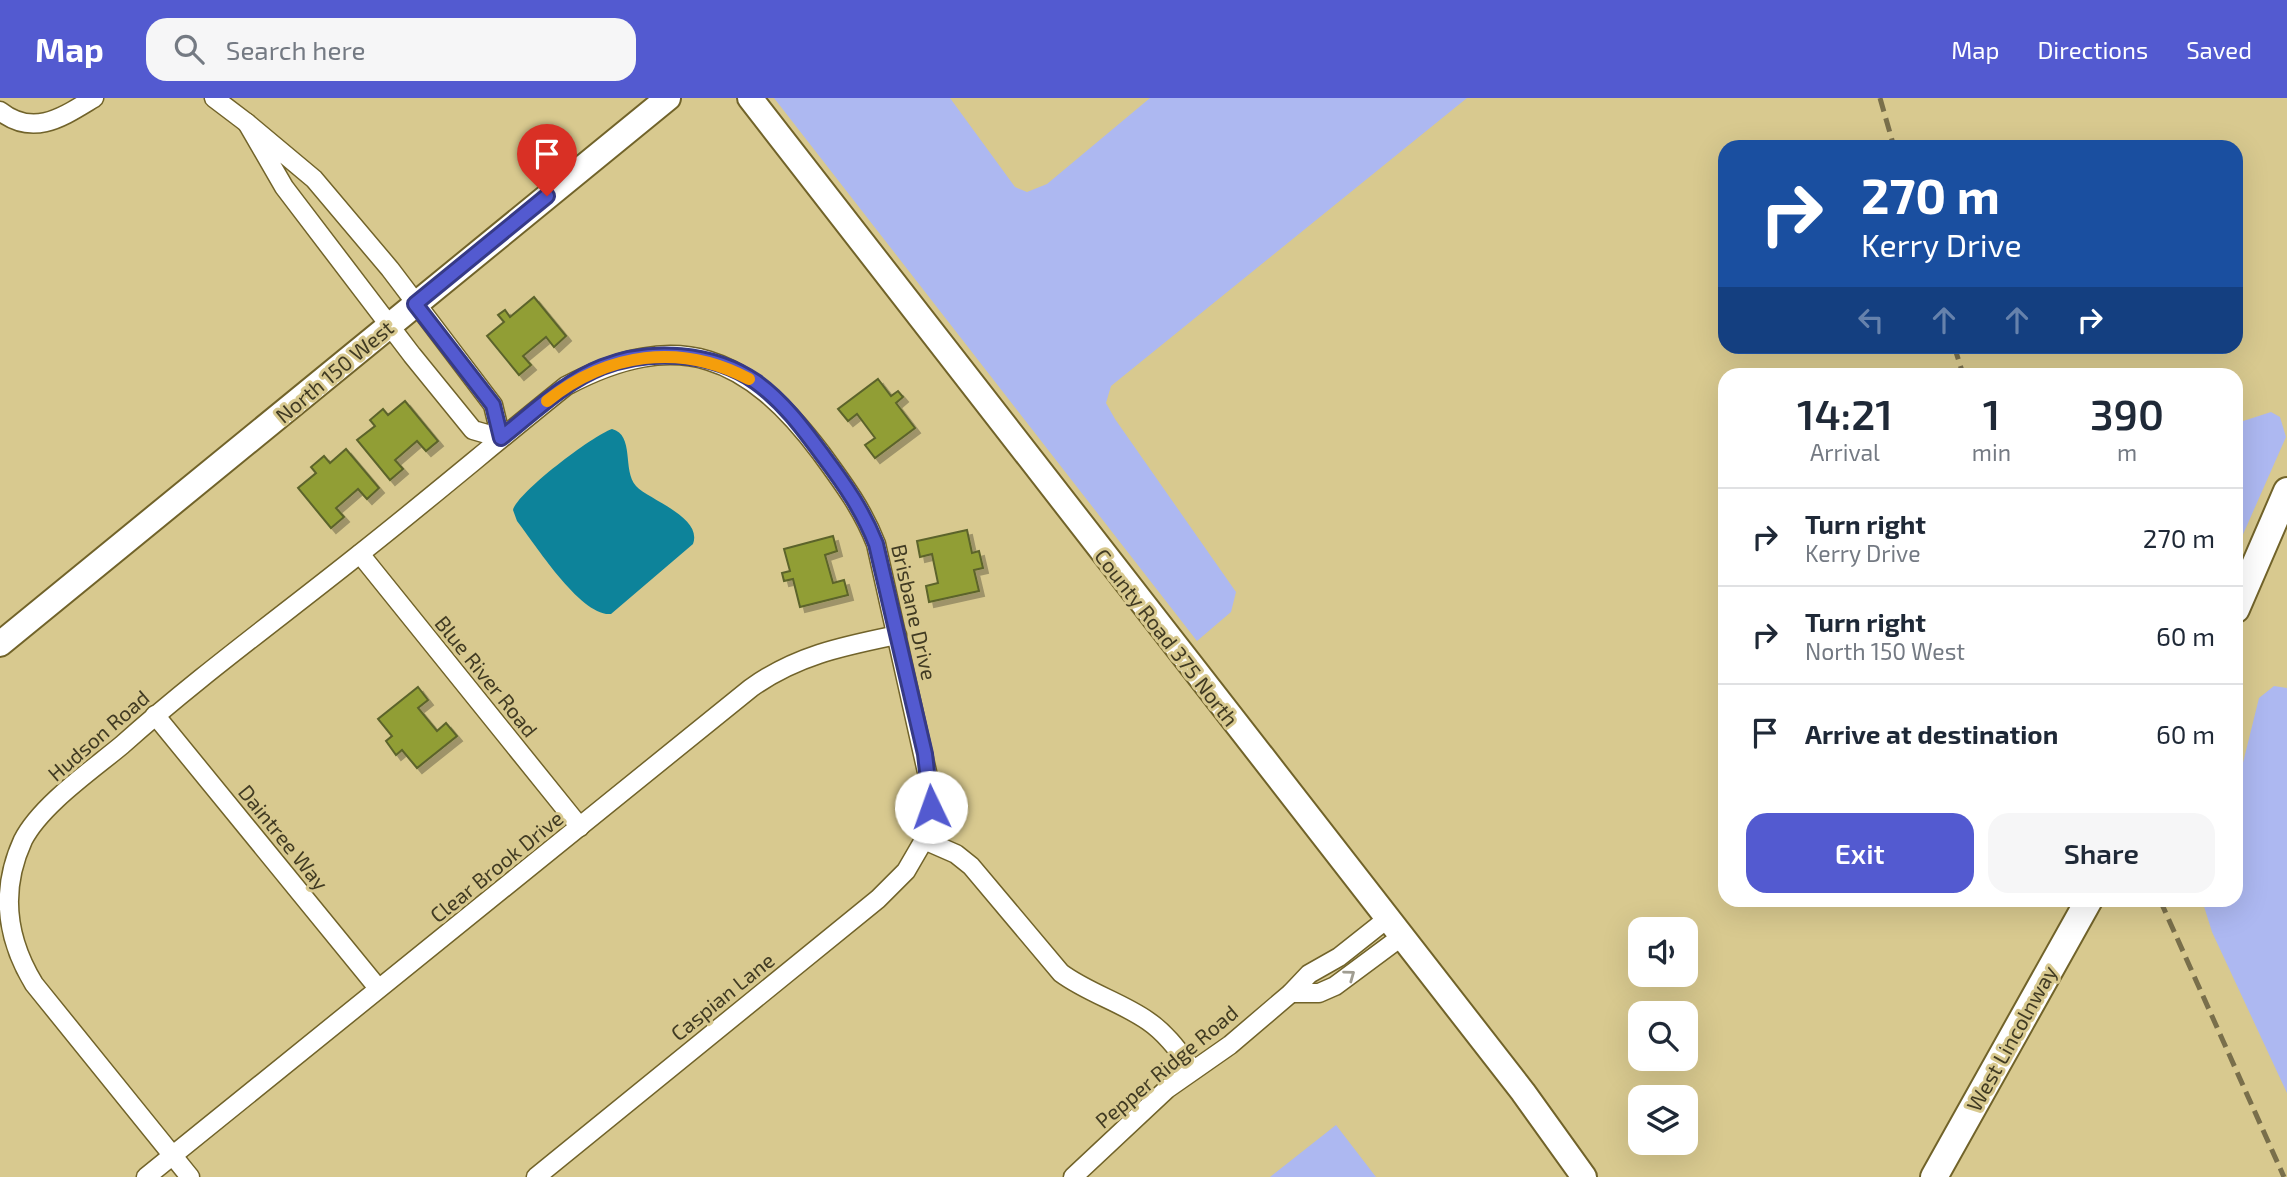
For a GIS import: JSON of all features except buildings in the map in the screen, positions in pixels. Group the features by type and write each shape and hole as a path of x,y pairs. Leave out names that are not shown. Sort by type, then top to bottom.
{"main road":[{"path":"2243,593 2287,491"},
{"name":"West Lincolnway","path":"1934,1177 2085,907"}],"street":[{"path":"0,111 21,122 43,124 69,115 94,98"},
{"path":"214,98 247,123 314,179 390,269 493,405 501,438 473,430 284,187 247,123"},
{"name":"North 150 West","path":"0,645 668,98"},
{"name":"County Road 375 North","path":"750,98 1523,1092 1584,1177"},
{"name":"Brisbane Drive","path":"501,438 566,386 601,368 629,359 660,355 729,368 756,382 779,402 852,495 876,544 929,774 931,807 925,840"},
{"name":"Hudson Road","path":"173,1155 34,984 17,956 9,927 8,896 12,864 25,836 46,810 155,715 501,438"},
{"name":"Blue River Road","path":"359,554 580,827"},
{"name":"Clear Brook Drive","path":"146,1177 775,671 822,650 897,635"},
{"name":"Daintree Way","path":"155,715 378,988"},
{"path":"925,840 956,854 971,866 1061,973 1078,985 1148,1021 1177,1049 1193,1070"},
{"name":"Caspian Lane","path":"536,1177 878,899 906,871 925,840"},
{"name":"Pepper Ridge Road","path":"1073,1177 1144,1108 1230,1045 1292,993 1309,974 1394,928"},
{"path":"173,1155 190,1177"}],"shaded area":[{"path":"774,98 950,98 1015,187 1027,192 1047,184 1150,98 1467,98 1111,386 1106,403 1115,419 1236,592 1231,612 1197,641"},
{"path":"2271,412 2280,417 2286,437 2243,534 2243,421"},
{"path":"612,429 619,433 626,445 630,471 636,486 683,517 694,534 693,544 611,614 599,612 573,592 517,521 513,510 528,491 557,465"},
{"path":"2274,686 2287,688 2287,1093 2212,932 2204,907 2243,907 2243,763 2259,698"},
{"path":"1336,1125 1376,1177 1270,1177"}],"railway":[{"path":"1880,98 1892,140"},
{"path":"1957,354 1961,368"},
{"path":"2163,907 2284,1177"}],"slow traffic":[{"path":"547,401 566,386 601,368 629,359 660,355 691,358 718,365 749,379"}],"route":[{"path":"547,196 415,304 493,405 501,438 566,386 601,368 629,359 660,355 691,358 729,368 756,382 779,402 799,424 852,495 867,520 876,544 925,754 931,807"}]}
